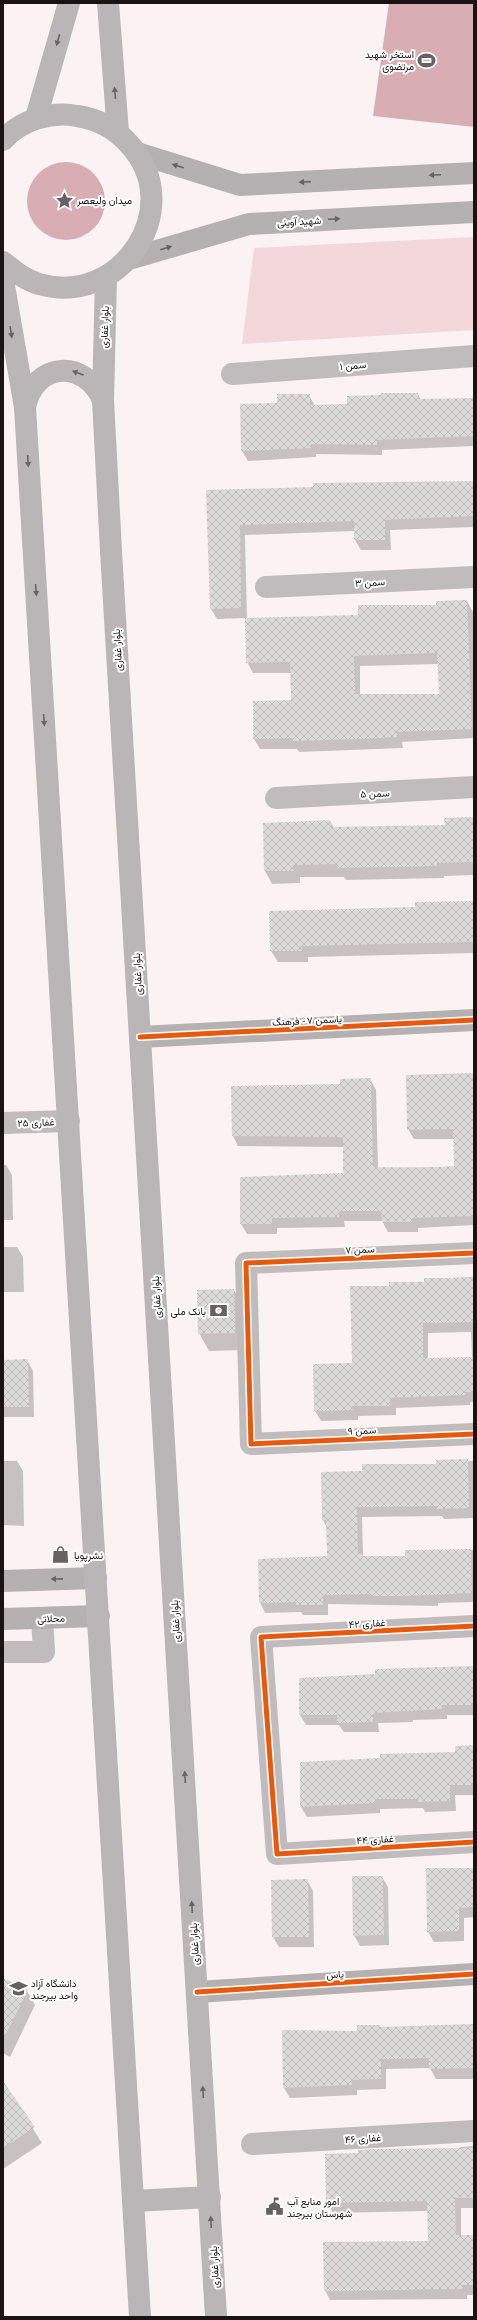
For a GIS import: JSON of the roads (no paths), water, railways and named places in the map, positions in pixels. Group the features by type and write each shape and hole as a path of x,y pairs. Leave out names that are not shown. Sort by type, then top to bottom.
{"main road":[{"path":"36,118 70,3"},
{"path":"108,3 118,132"},
{"path":"3,262 18,274 39,284 62,288 84,285 106,277 129,259 144,235 152,208 149,179 137,153 118,132 92,118 64,113 36,118 5,136"},
{"path":"137,153 240,185 474,173"},
{"name":"شهید آوینی","path":"129,259 249,224 474,212"},
{"name":"بلوار غفاری","path":"106,277 103,400 216,2317"},
{"path":"3,280 25,407 70,1121 140,2317"},
{"path":"25,407 28,394 34,384 44,376 55,371 68,370 80,373 90,380 98,389 103,400"},
{"name":"یاسمن ۷ - فرهنگ","path":"140,1037 474,1020"},
{"path":"3,1581 96,1578"},
{"name":"محلاتی","path":"3,1619 99,1616"},
{"name":"یاس","path":"197,1992 474,1974"},
{"path":"133,2201 210,2197"}],"street":[{"name":"سمن ۱","path":"232,374 474,356"},
{"name":"سمن ۳","path":"266,587 474,577"},
{"name":"سمن ۵","path":"276,798 474,787"},
{"name":"غفاری ۲۵","path":"3,1123 70,1121"},
{"name":"سمن ۷","path":"251,1444 246,1264 474,1253"},
{"name":"سمن ۹","path":"251,1444 474,1434"},
{"path":"3,1652 44,1652 42,1618"},
{"name":"غفاری ۴۲","path":"277,1854 261,1637 474,1626"},
{"name":"غفاری ۴۴","path":"277,1854 474,1842"},
{"name":"غفاری ۴۶","path":"252,2144 474,2131"}],"place":[{"name":"استخر شهید مرتضوی","path":"427,60"},
{"name":"میدان ولیعصر","path":"64,200"},
{"name":"بانک ملی","path":"219,1311"},
{"name":"نشرپویا","path":"61,1555"},
{"name":"دانشگاه آزاد واحد بیرجند","path":"18,1989"},
{"name":"امور منابع آب شهرستان بیرجند","path":"274,2207"}]}
